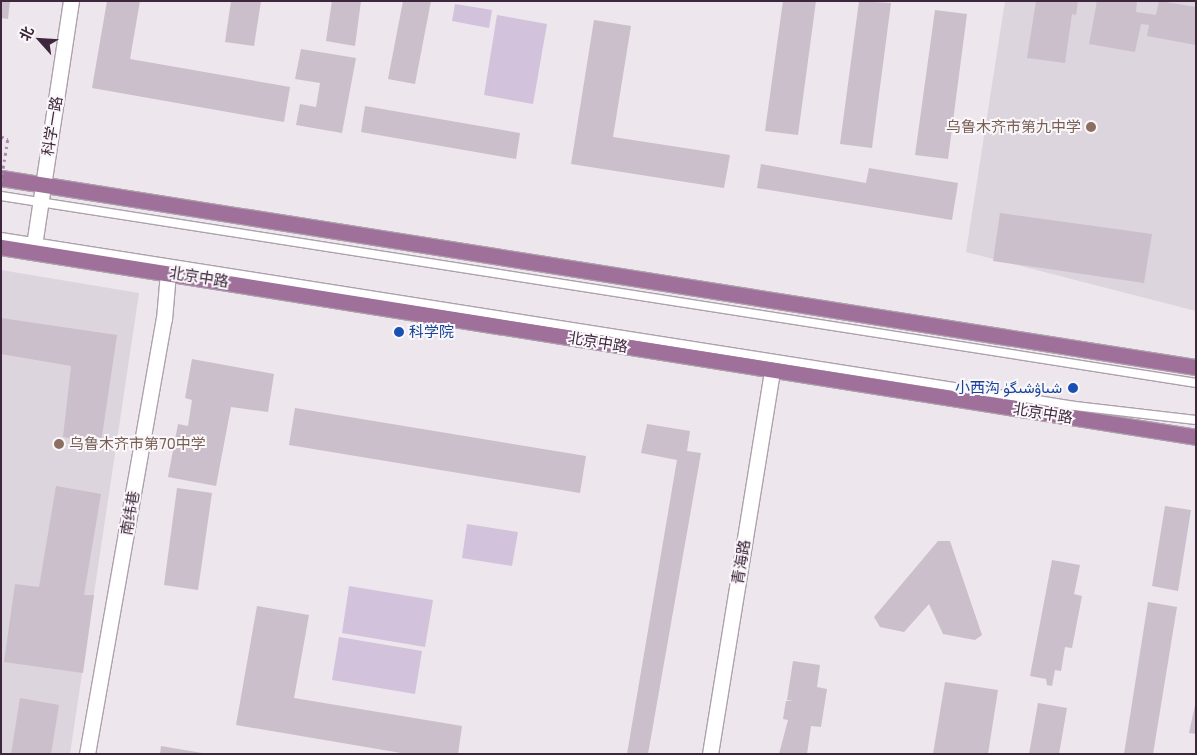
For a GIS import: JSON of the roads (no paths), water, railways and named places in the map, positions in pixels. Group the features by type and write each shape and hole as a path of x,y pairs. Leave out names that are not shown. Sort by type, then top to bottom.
{"main road":[{"path":"1,180 43,185 1196,367"},
{"name":"北京中路","path":"1,247 34,247 168,272 772,371 1196,437"}],"street":[{"name":"科学一路","path":"34,247 71,1"},
{"name":"南纬巷","path":"87,754 164,319 168,272"},
{"name":"青海路","path":"710,754 772,371"}],"lane":[{"path":"1,196 1196,383"},
{"path":"1,237 34,247 1075,406 1196,420"}],"place":[{"name":"乌鲁木齐市第九中学","path":"1091,127"},
{"name":"科学院","path":"399,332"},
{"name":"小西沟 شىاۋشىگۈ","path":"1073,388"},
{"name":"乌鲁木齐市第70中学","path":"59,444"}]}
